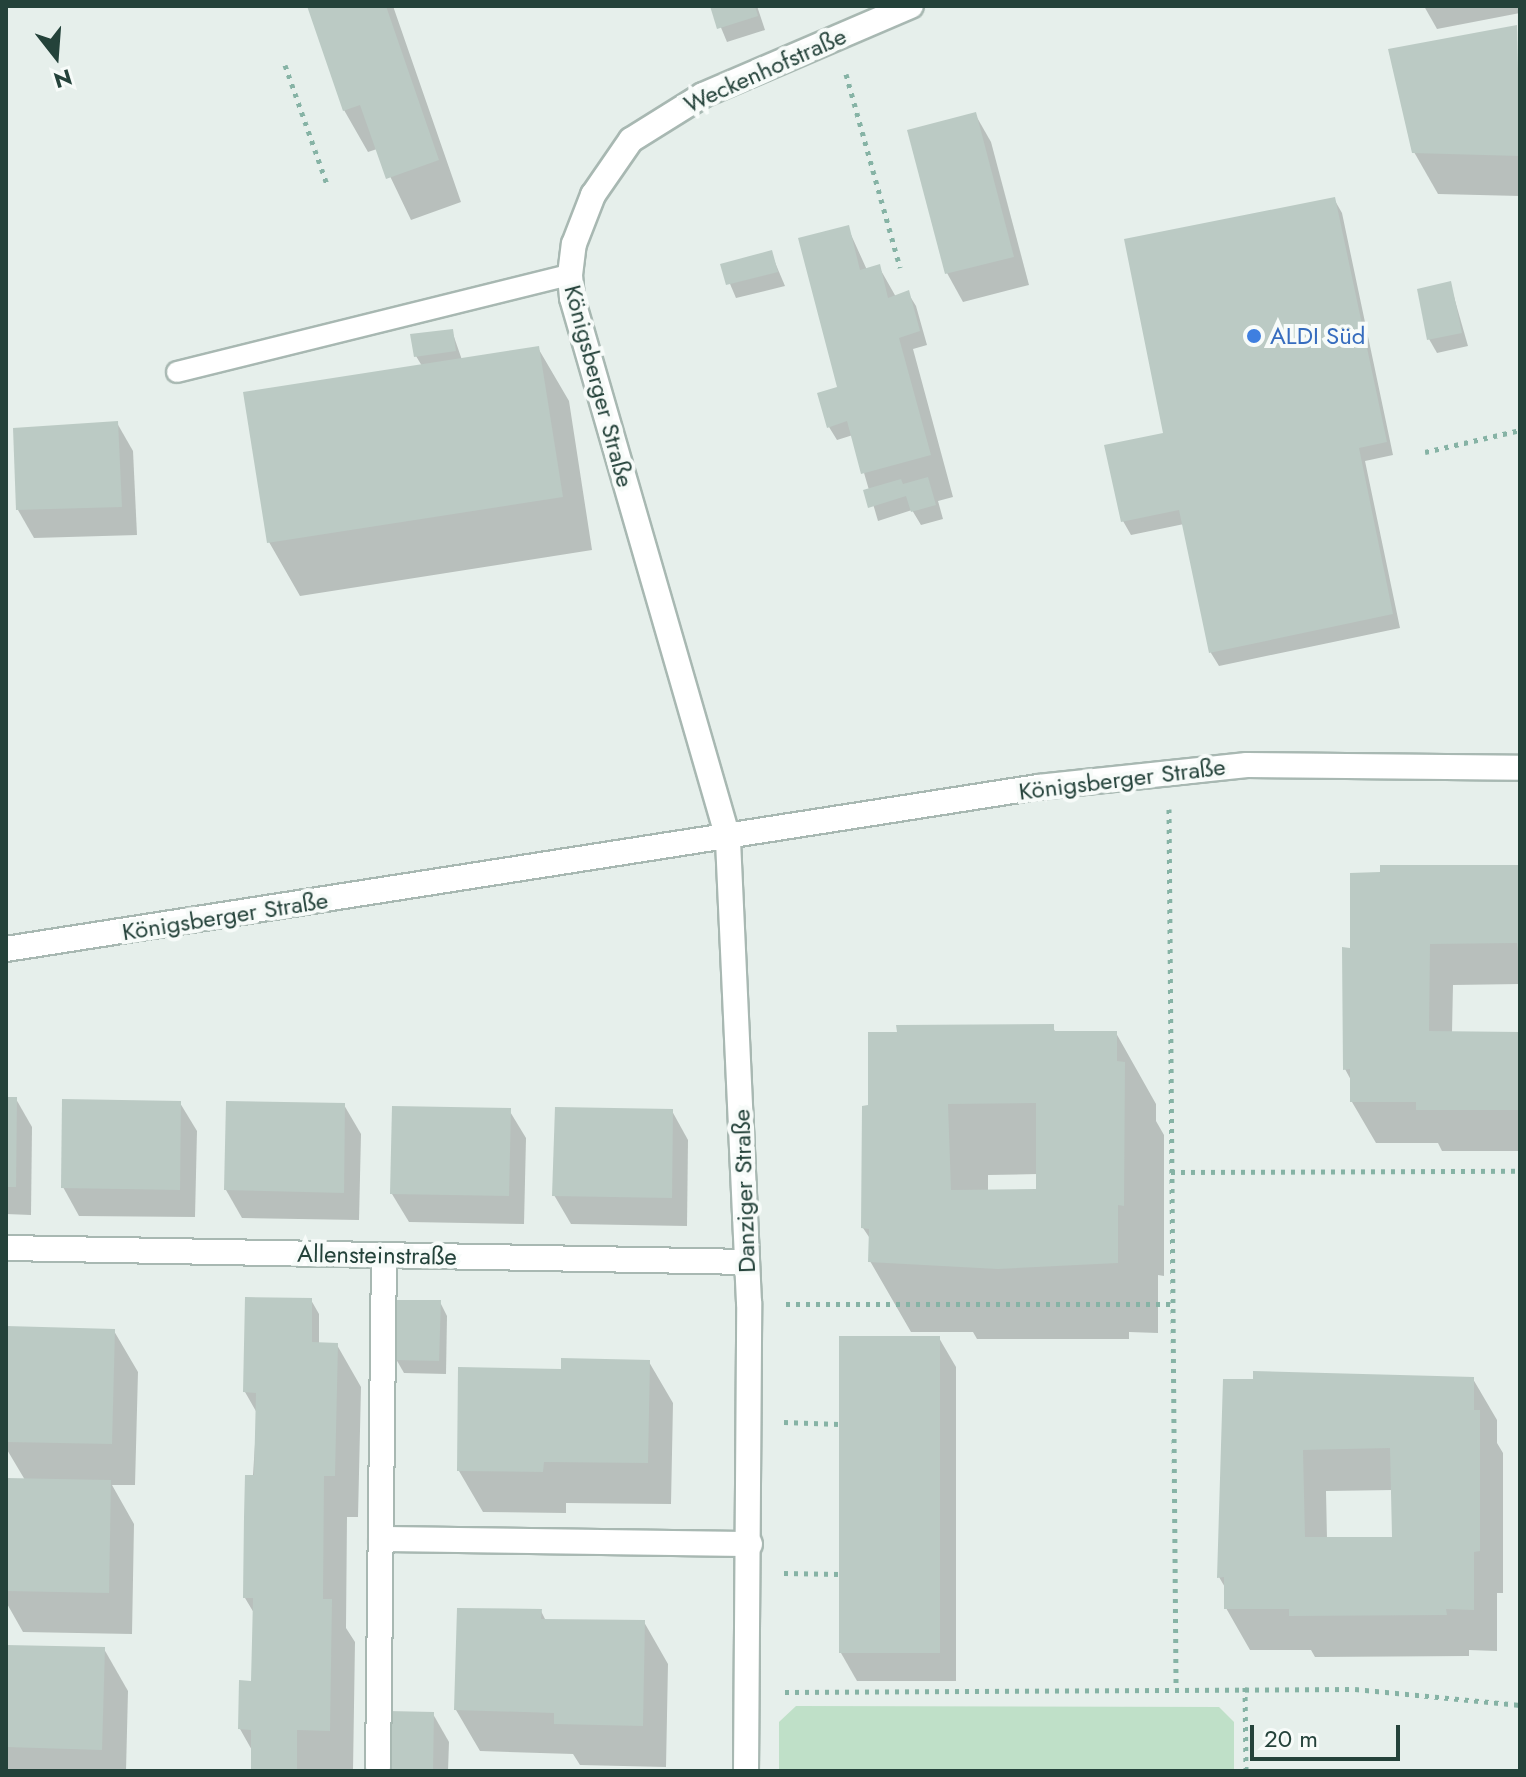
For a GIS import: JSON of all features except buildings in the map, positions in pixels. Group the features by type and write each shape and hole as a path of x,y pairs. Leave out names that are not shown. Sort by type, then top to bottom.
{"street":[{"name":"Weckenhofstraße","path":"570,275 574,244 593,195 631,140 703,95 911,6"},
{"name":"Königsberger Straße","path":"570,275 572,298 728,838"},
{"name":"Königsberger Straße","path":"6,949 1169,772 1374,763 1520,768"},
{"name":"Danziger Straße","path":"728,838 749,1303 750,1544 746,1771"},
{"name":"Allensteinstraße","path":"6,1248 747,1262"},
{"path":"378,1767 384,1255"},
{"path":"381,1539 750,1544"}],"lane":[{"name":"Königsberger Straße","path":"177,372 570,275"}],"path":[{"path":"836,39 900,268"},
{"path":"285,65 327,184"},
{"path":"1425,452 1520,430"},
{"path":"1169,772 1176,1687"},
{"path":"1171,1172 1520,1171"},
{"path":"749,1303 1173,1304"},
{"path":"750,1421 839,1424"},
{"path":"749,1572 839,1574"},
{"path":"1245,1687 1246,1771"},
{"path":"748,1692 1245,1687 1355,1689 1520,1705"}],"green space":[{"path":"796,1706 1219,1707 1234,1722 1234,1771 779,1771 779,1722"}],"place":[{"name":"ALDI Süd","path":"1254,336"}]}
